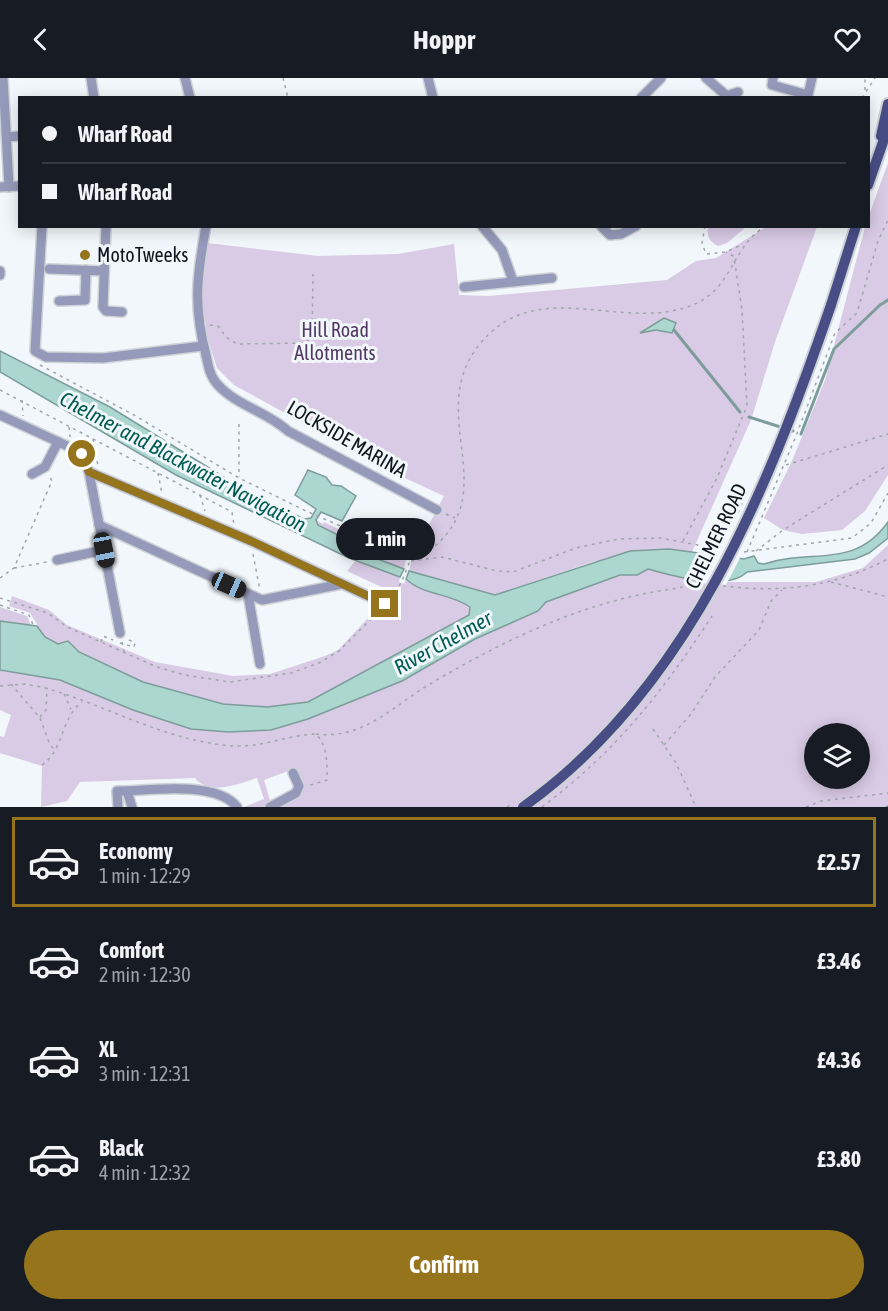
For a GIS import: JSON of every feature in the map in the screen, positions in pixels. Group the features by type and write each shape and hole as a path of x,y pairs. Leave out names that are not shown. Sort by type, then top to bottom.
{"main road":[{"path":"877,157 888,104"},
{"path":"870,179 888,128"},
{"name":"CHELMER ROAD","path":"520,804 558,780 613,728 654,680 698,613 739,535 779,445 831,306 855,228"}],"street":[{"path":"3,78 7,137 4,187"},
{"path":"91,78 94,96"},
{"path":"185,78 190,96"},
{"path":"428,78 432,96"},
{"path":"643,96 661,78"},
{"path":"706,78 727,96 738,92"},
{"path":"773,78 772,85 812,96 812,78"},
{"path":"7,137 18,136"},
{"path":"42,228 35,351 46,357 103,358 203,346"},
{"path":"106,228 104,309 122,312"},
{"name":"LOCKSIDE MARINA","path":"206,228 200,251 196,293 203,346 210,371 217,384 238,399 275,419 288,431 437,510"},
{"path":"484,228 502,250 513,281"},
{"path":"603,228 610,236 621,234 632,228"},
{"path":"49,269 86,270 104,274"},
{"path":"59,301 85,300 86,270"},
{"path":"464,287 552,278"},
{"path":"0,415 82,454 89,472 120,633"},
{"path":"32,474 45,467 58,442"},
{"path":"89,472 251,541 385,604"},
{"path":"99,525 262,600 342,584"},
{"path":"57,560 104,550"},
{"path":"248,594 260,664"},
{"path":"270,807 296,792 299,786 293,773"},
{"path":"118,807 117,791 159,788 211,792 229,798 237,807"},
{"path":"127,791 132,807"}],"path":[{"path":"283,78 288,96"},
{"path":"865,91 866,78"},
{"path":"863,96 875,78"},
{"path":"888,220 878,241 857,313 835,333 784,466 745,552 753,553 770,547 852,538 871,523 888,493"},
{"path":"705,228 702,243 706,254 726,252 745,242 763,228"},
{"path":"417,559 435,547 455,518 462,503 466,473 457,420 460,380 478,347 497,327 535,309 643,312 688,307 715,292 735,264 745,242"},
{"path":"683,542 717,478 747,406 742,310 733,256 726,252"},
{"path":"200,326 219,326 226,337 237,344 306,343 312,336 313,274"},
{"path":"46,357 39,366 134,415 238,478 306,512 405,554 410,561"},
{"path":"0,390 22,399 232,512"},
{"path":"22,399 24,426"},
{"path":"238,424 238,478"},
{"path":"784,466 888,434"},
{"path":"93,439 99,476"},
{"path":"753,553 783,530 888,465"},
{"path":"14,568 52,481 45,467"},
{"path":"158,473 164,504"},
{"path":"738,513 747,492"},
{"path":"200,495 209,523"},
{"path":"437,510 455,518"},
{"path":"0,597 48,612 67,627 124,653 185,675 230,682 263,678 306,668 339,651 385,604 401,583 410,561 417,559 442,557 487,569 513,572 576,548 618,539 660,538 719,549"},
{"path":"251,541 262,600"},
{"path":"719,554 724,544"},
{"path":"717,585 756,591 782,590 864,572 888,559"},
{"path":"0,578 14,568 57,560"},
{"path":"829,581 888,597"},
{"path":"700,591 705,582"},
{"path":"0,686 11,684 47,688 166,733 212,743 253,746 297,736 336,735 360,729 433,682 573,612 649,592 699,583 708,584"},
{"path":"664,745 691,714 716,677 759,630 771,601 782,590"},
{"path":"0,605 29,615 34,627"},
{"path":"120,633 124,653"},
{"path":"11,684 40,718 50,745 55,750"},
{"path":"40,718 46,710 47,688"},
{"path":"63,693 72,710"},
{"path":"42,765 50,760 72,710 83,701"},
{"path":"653,729 676,763 696,807"},
{"path":"299,786 309,786 327,780 322,740 316,734"},
{"path":"806,807 822,801 888,793"},
{"path":"507,807 520,804"}],"green space":[{"path":"888,163 888,475 865,511 842,530 802,534 783,530 764,518 792,461 825,380 865,228 870,228 870,212"},
{"path":"708,228 745,228 727,243 718,246 712,242"},
{"name":"Hill Road Allotments","path":"764,228 817,228 776,339 751,420 691,554 669,549 592,562 494,595 409,571 413,555 444,496 394,473 234,385 217,368 207,336 201,287 207,243 318,256 398,254 454,244 459,295 488,296 667,280 696,261 716,258"},
{"path":"316,520 368,544 401,556 406,559 404,569 370,556 340,536 318,525"},
{"path":"888,545 888,807 281,807 295,800 303,790 302,779 296,768 264,780 271,804 263,807 244,807 264,799 257,778 225,787 216,787 201,783 195,778 80,782 67,801 41,807 42,766 0,753 0,736 4,737 11,715 0,710 0,670 60,680 191,729 228,732 271,730 402,681 475,639 538,611 546,602 620,575 637,575 648,569 677,577 727,582 816,582 863,568"},
{"path":"356,560 400,577 399,582 404,584 406,579 421,589 463,602 471,607 469,615 308,702 267,707 223,704 143,682 79,652 68,641 58,644 45,637 30,613 9,606 12,596 49,610 67,625 155,662 233,676 270,674 338,650 387,598 390,591 347,571"},
{"path":"0,607 27,616 32,628 0,621"}],"water":[{"path":"664,318 676,323 672,333 656,330 640,333"},
{"name":"Chelmer and Blackwater Navigation","path":"0,351 110,407 253,495 304,519 311,518 316,509 295,495 308,470 326,477 332,485 341,486 356,496 342,521 321,512 316,520 318,525 340,536 370,556 404,569 400,577 349,558 176,475 0,372"},
{"name":"River Chelmer","path":"888,522 888,538 869,553 855,559 747,572 738,578 713,582 648,569 637,575 620,575 546,602 538,611 475,639 402,681 308,719 271,730 228,732 191,729 133,710 60,680 0,670 0,621 37,626 45,637 58,644 68,641 79,652 143,682 223,704 267,707 308,702 469,615 470,607 463,602 413,585 406,579 409,571 495,595 630,551 669,549 744,559 754,556 758,563 764,564 799,557 831,555 861,547 875,537"}],"pier":[{"path":"714,553 741,556 726,585 699,583"}],"waterway":[{"path":"801,434 834,349 888,300"},
{"path":"674,330 740,412"},
{"path":"749,417 793,431"}],"place":[{"name":"MotoTweeks","path":"85,255"}],"route":[{"path":"82,454 89,472 251,541 385,604"}]}
